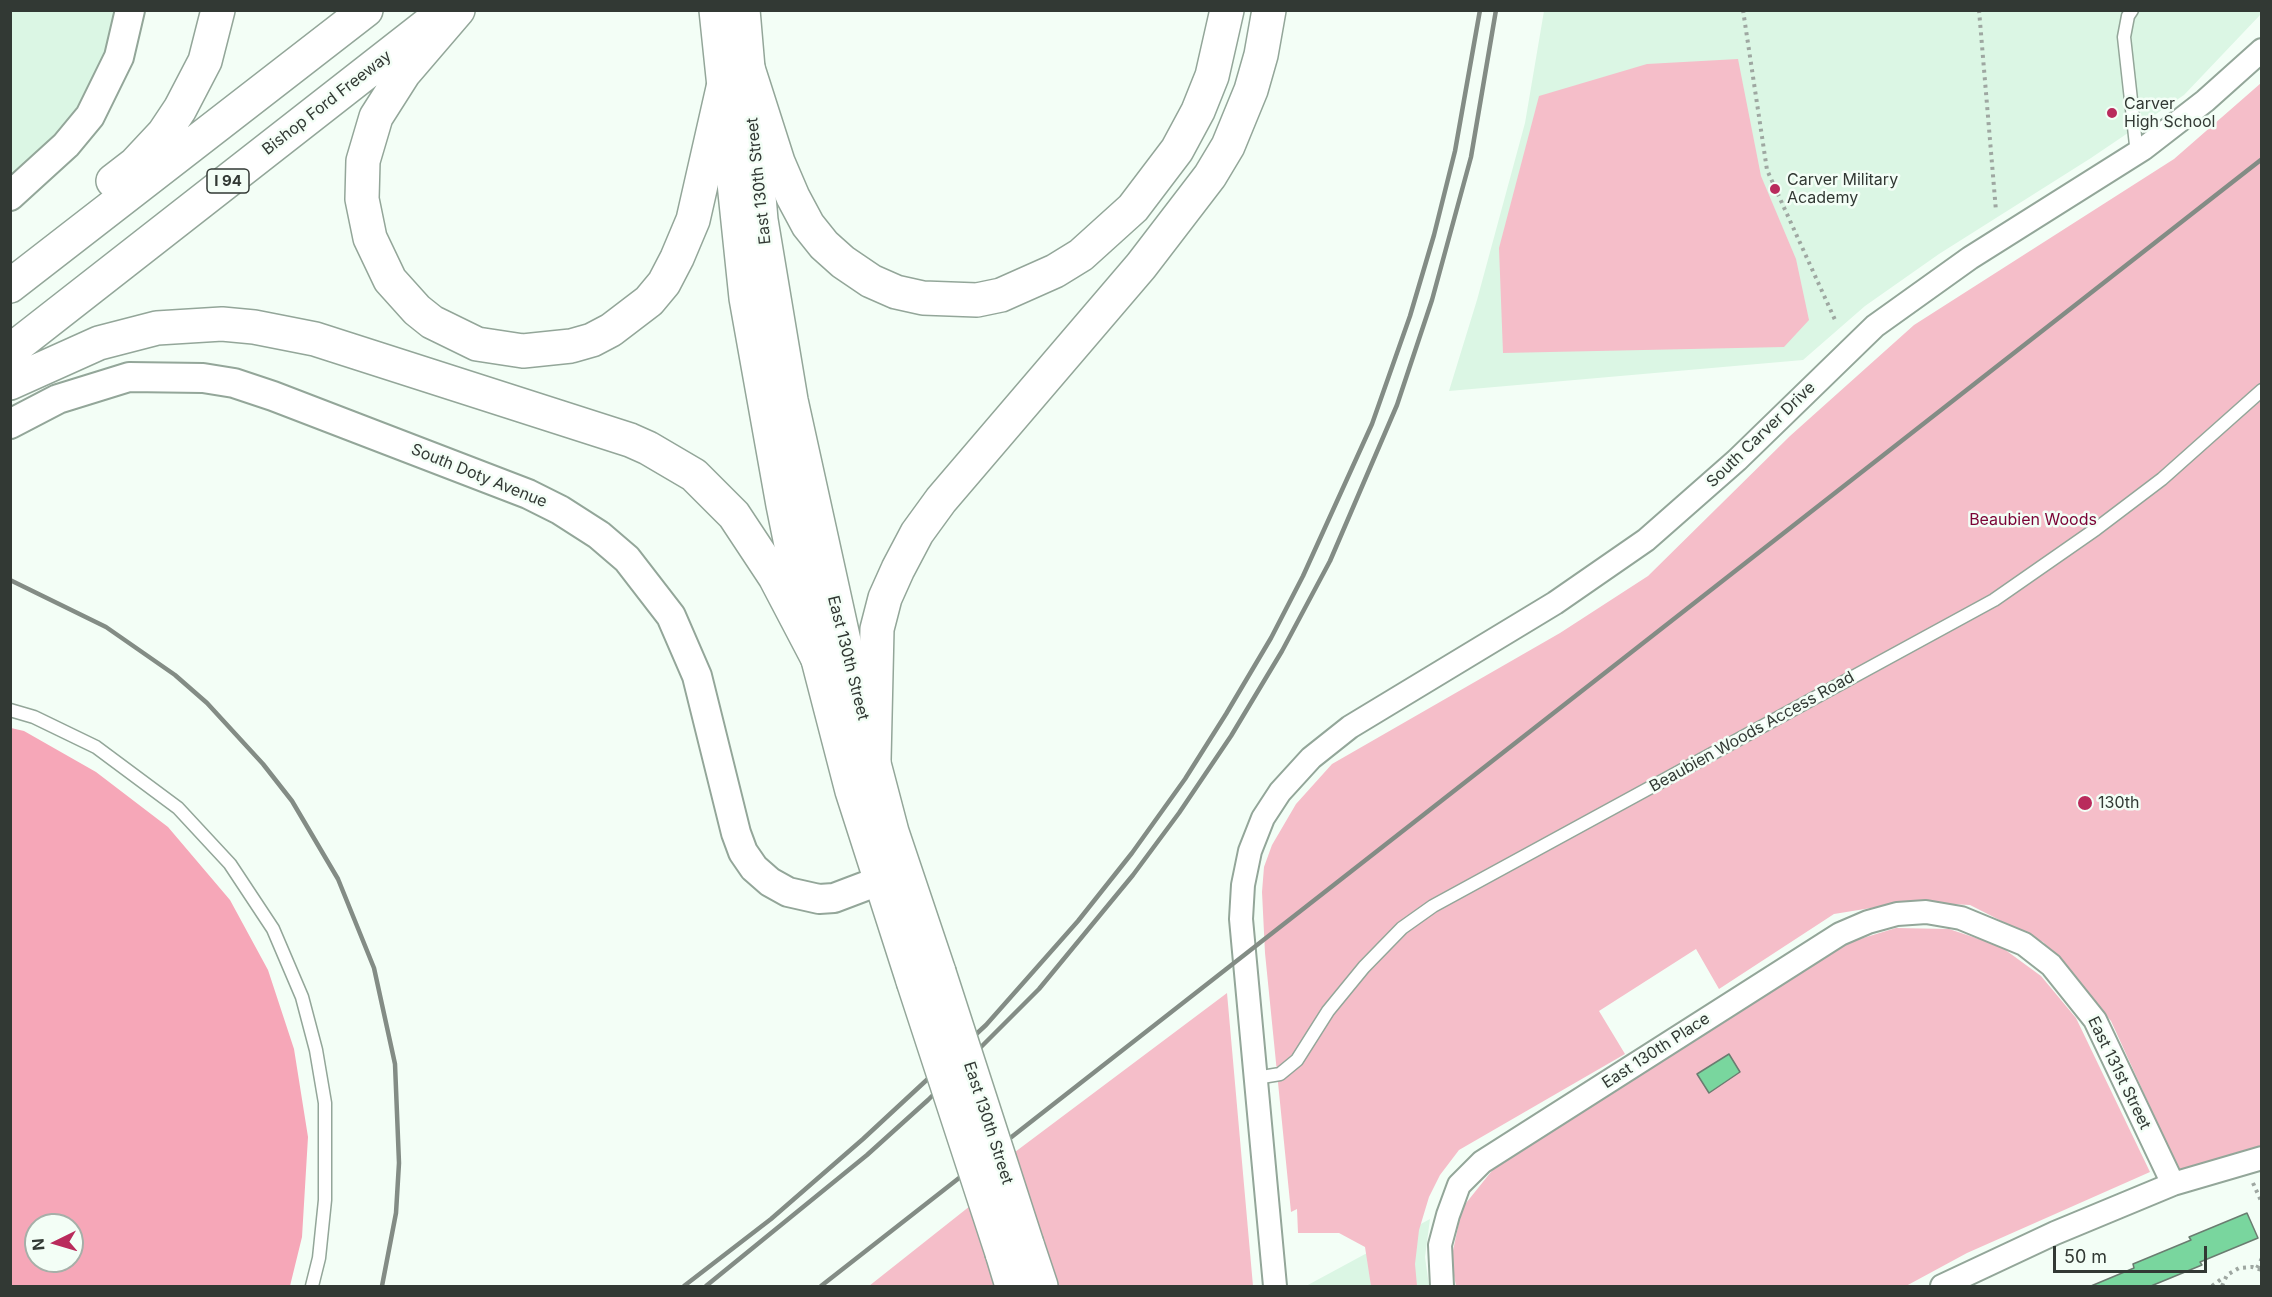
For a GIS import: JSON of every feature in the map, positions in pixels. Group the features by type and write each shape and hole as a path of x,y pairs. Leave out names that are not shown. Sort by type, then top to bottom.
{"main road":[{"path":"37,266 88,201 135,164 164,133 192,88 205,61 218,10"},
{"path":"10,286 366,10"},
{"name":"Bishop Ford Freeway","path":"10,351 445,10"},
{"path":"458,10 404,73 376,117 363,160 362,199 370,238 390,280 417,310 432,322 477,344 523,351 571,346 611,330 649,301 664,283 693,220 723,88"},
{"name":"East 130th Street","path":"716,10 746,298 763,404 801,594 852,791 894,875 1014,1248 1041,1287"},
{"name":"East 130th Street","path":"743,10 761,220 790,400 840,627 892,832 894,875"},
{"path":"747,65 778,162 808,225 824,245 871,281 896,292 923,298 977,300 1001,295 1055,272 1081,255 1134,208 1177,150 1198,111 1212,76 1227,10"},
{"path":"873,760 877,629 885,598 898,569 918,533 941,500 1141,266 1210,176 1241,119 1261,55 1269,10"},
{"path":"10,383 99,343 157,328 222,324 254,327 315,339 630,440 648,448 694,476 734,516 776,577 818,659"},
{"name":"East 130th Street","path":"1012,1287 1014,1248"}],"street":[{"path":"10,196 66,145 90,116 119,57 130,10"},
{"name":"South Carver Drive","path":"1256,1078 1241,919 1243,885 1250,851 1263,818 1280,792 1311,758 1350,727 1555,603 1646,540 1729,467 1875,326 1922,290 2137,154 2205,101 2262,50"},
{"name":"South Doty Avenue","path":"10,424 58,399 129,377 163,376 213,380 273,396 528,494 560,510 599,534 627,559 671,616 697,676 742,852 754,868 770,882 788,892 819,899 834,897 894,875"},
{"name":"East 130th Place","path":"1442,1287 1440,1245 1448,1215 1459,1185 1482,1162 1840,934 1868,922 1898,914 1926,912 1961,918"},
{"name":"East 131st Street","path":"1961,918 2024,944 2051,964 2073,990 2095,1020 2173,1184"},
{"path":"1256,1078 1275,1287"},
{"path":"1942,1287 2055,1233 2173,1184 2262,1158"}],"lane":[{"path":"2132,10 2127,16 2124,37 2137,154"},
{"name":"Beaubien Woods Access Road","path":"1256,1078 1280,1074 1297,1060 1328,1011 1364,968 1402,928 1433,906 1994,600 2096,529 2162,479 2262,390"},
{"path":"10,710 34,717 96,747 178,808 230,864 273,929 302,997 316,1050 326,1103 325,1200 319,1258 312,1287"}],"path":[{"path":"1743,10 1767,170 1836,322"},
{"path":"1979,10 1996,211"},
{"path":"2253,1182 2262,1203"},
{"path":"2212,1287 2239,1268 2259,1269 2262,1258"},
{"path":"2222,1287 2227,1275"}],"shaded area":[{"path":"11,11 117,11 110,49 91,90 48,142 11,177"},
{"name":"Carver Military Academy","path":"1544,11 2261,11 2261,14 2184,95 2091,158 1939,254 1865,306 1803,360 1449,391 1477,300 1525,123"},
{"path":"11,728 24,731 96,772 168,827 230,900 268,970 294,1049 308,1137 302,1237 290,1286 11,1286"},
{"path":"1430,1219 1425,1257 1429,1286 1306,1286"}],"green space":[{"path":"1738,59 1761,176 1796,259 1809,320 1784,347 1503,353 1499,248 1539,96 1647,64"},
{"name":"Beaubien Woods","path":"2261,83 2261,1148 2179,1170 2111,1021 2043,942 1970,905 1908,902 1834,914 1719,989 1696,949 1599,1011 1625,1054 1459,1150 1440,1175 1429,1197 1419,1230 1415,1264 1417,1286 1371,1286 1365,1247 1339,1233 1298,1233 1297,1209 1291,1212 1265,953 1262,892 1264,867 1272,845 1296,804 1332,764 1560,633 1648,576 1790,436 1914,325 2174,159"},
{"path":"1896,928 1949,929 2000,946 2041,976 2076,1018 2150,1172 1967,1253 1906,1286 1456,1286 1451,1260 1462,1208 1495,1167 1850,942"},
{"path":"1227,993 1253,1286 1056,1286 1015,1152"},
{"path":"970,1206 996,1286 869,1286"}],"building":[{"path":"1729,1054 1740,1072 1709,1093 1697,1074"},
{"path":"2247,1213 2258,1238 2200,1262 2202,1265 2151,1286 2091,1286 2134,1268 2133,1264 2191,1240 2189,1237"}],"railway":[{"path":"684,1286 771,1219 863,1139 986,1025 1078,921 1132,853 1185,779 1226,714 1271,638 1303,576 1372,424 1410,316 1434,235 1455,151 1480,10"},
{"path":"706,1286 867,1155 928,1100 1039,989 1133,875 1179,813 1231,736 1282,651 1330,561 1397,405 1432,300 1471,157 1496,10"},
{"path":"821,1286 2262,159"},
{"path":"10,580 106,627 175,675 207,703 263,764 292,801 338,879 374,968 395,1064 399,1163 396,1213 382,1286"}],"place":[{"name":"Carver High School","path":"2112,113"},
{"name":"Carver Military Academy","path":"1775,189"},
{"name":"130th","path":"2085,803"}]}
